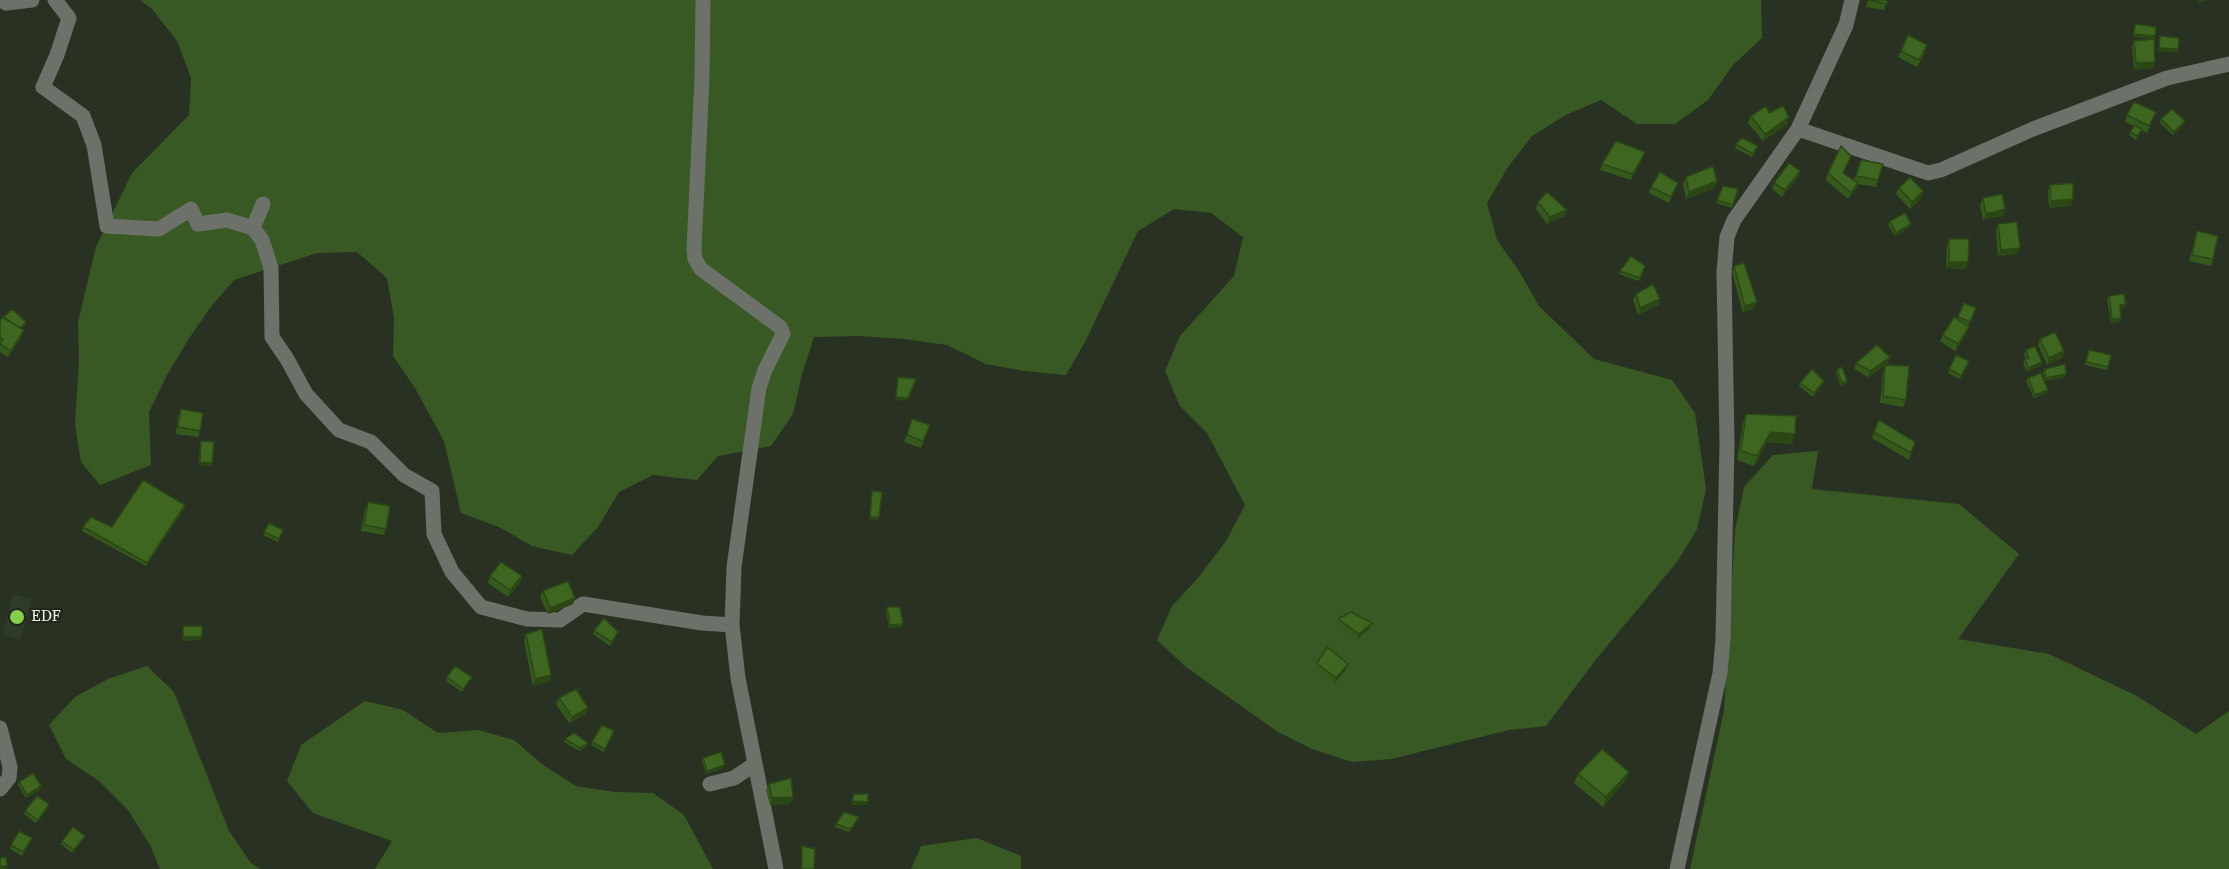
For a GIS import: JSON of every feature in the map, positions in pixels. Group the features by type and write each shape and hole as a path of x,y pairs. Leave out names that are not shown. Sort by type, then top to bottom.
{"street":[{"path":"2,0 6,3 32,0"},
{"path":"55,0 69,18 57,55 43,87 83,116 94,146 107,226 159,230 191,209 198,224 227,220 254,228 262,240 272,268 272,337 306,394 339,430 371,442 404,475 432,491 434,534 452,572 481,607 527,620 560,620 583,604 702,623 732,625"},
{"path":"703,0 695,259 701,269 780,327 783,334 765,370 759,388 734,567 732,625 738,678 776,869"},
{"path":"1677,869 1720,673 1723,639 1727,444 1724,272 1727,237 1734,220 1798,129 1846,25 1852,0"},
{"path":"1798,129 1928,173 1941,170 2032,129 2167,78 2229,64"},
{"path":"254,228 263,204"},
{"path":"0,728 10,767 9,778 0,789"},
{"path":"710,784 734,778 755,764"}],"shaded area":[{"name":"EDF","path":"13,594 32,599 20,640 2,635"}],"green space":[{"path":"140,0 1761,0 1762,38 1733,65 1708,100 1675,124 1637,124 1601,100 1566,115 1532,136 1508,167 1487,203 1497,240 1519,271 1539,306 1594,359 1672,380 1695,413 1706,489 1697,529 1677,562 1597,658 1546,726 1509,730 1391,759 1352,762 1312,749 1278,732 1186,667 1157,640 1172,606 1198,578 1226,541 1245,505 1207,433 1180,406 1165,371 1180,336 1234,276 1243,237 1211,213 1174,209 1138,231 1085,342 1066,375 986,364 947,345 859,336 814,337 802,374 793,414 771,446 718,456 697,480 653,475 619,492 598,527 572,555 532,546 499,527 461,513 444,441 415,388 393,356 394,318 387,278 357,252 317,253 234,280 210,308 188,340 149,412 151,465 100,485 81,462 75,424 79,360 78,322 96,247 132,173 189,115 191,78 177,41 152,9"},
{"path":"1818,451 1812,489 1959,504 2019,554 1958,639 2049,654 2137,696 2196,734 2229,711 2229,869 1690,869 1724,711 1735,530 1744,487 1773,455"},
{"path":"147,666 174,692 229,831 251,863 260,869 160,869 150,845 128,810 99,781 66,759 49,725 75,697 108,679"},
{"path":"365,701 403,710 438,733 478,730 514,740 543,765 576,786 615,792 653,793 684,815 713,869 375,869 392,841 313,813 287,781 301,745"},
{"path":"977,838 1021,856 1021,869 911,869 921,846"}],"building":[{"path":"1869,0 1887,0 1887,4"},
{"path":"2135,24 2156,27 2155,36 2134,34"},
{"path":"1908,35 1927,45 1919,60 1901,51"},
{"path":"2160,36 2179,38 2178,49 2159,48"},
{"path":"2154,39 2155,62 2136,63 2134,41"},
{"path":"2134,102 2156,112 2149,126 2127,115"},
{"path":"1766,106 1769,113 1783,106 1789,117 1765,134 1751,116"},
{"path":"2172,109 2185,121 2174,132 2161,119"},
{"path":"2135,125 2142,130 2137,136 2130,132"},
{"path":"1742,138 1758,146 1753,154 1736,144"},
{"path":"1616,141 1645,152 1633,174 1602,164"},
{"path":"1841,146 1851,156 1843,173 1858,183 1851,193 1828,173"},
{"path":"1861,160 1883,164 1878,180 1856,176"},
{"path":"1789,163 1800,171 1785,190 1774,183"},
{"path":"1713,166 1717,181 1689,192 1686,177"},
{"path":"1660,172 1678,183 1671,197 1651,187"},
{"path":"1910,177 1923,191 1912,202 1899,188"},
{"path":"2073,183 2073,199 2051,201 2050,185"},
{"path":"1723,186 1738,189 1733,205 1717,200"},
{"path":"1547,192 1567,210 1550,217 1538,202"},
{"path":"2002,194 2005,209 1986,214 1983,198"},
{"path":"1905,213 1911,224 1896,233 1890,221"},
{"path":"2017,222 2020,248 2001,250 1998,224"},
{"path":"2197,231 2218,236 2213,259 2192,255"},
{"path":"1949,239 1969,239 1968,262 1949,262"},
{"path":"1631,256 1645,266 1640,278 1620,271"},
{"path":"1744,263 1757,302 1745,306 1734,266"},
{"path":"1653,284 1660,299 1640,308 1636,294"},
{"path":"2124,294 2126,304 2120,305 2121,318 2112,319 2109,296"},
{"path":"1964,303 1976,308 1970,322 1958,317"},
{"path":"12,309 26,322 20,328 4,317"},
{"path":"2,317 24,330 11,351 0,344 3,339 0,338"},
{"path":"1954,317 1969,327 1958,344 1943,335"},
{"path":"2055,332 2064,351 2049,358 2040,339"},
{"path":"1877,345 1890,357 1870,371 1856,363"},
{"path":"2035,346 2042,362 2028,368 2025,359 2029,358 2026,350"},
{"path":"2089,350 2111,355 2108,367 2086,362"},
{"path":"1956,355 1969,361 1961,376 1949,369"},
{"path":"2065,364 2066,374 2046,378 2045,369"},
{"path":"1885,365 1909,366 1906,400 1883,396"},
{"path":"1842,367 1847,381 1842,383 1837,370"},
{"path":"1812,369 1824,381 1814,393 1800,383"},
{"path":"2041,373 2048,390 2035,395 2028,378"},
{"path":"898,377 916,379 908,398 896,397"},
{"path":"181,409 203,413 200,431 178,427"},
{"path":"1746,414 1796,416 1795,434 1771,432 1757,456 1741,451"},
{"path":"912,419 930,425 923,441 907,435"},
{"path":"1879,420 1915,442 1911,453 1874,432"},
{"path":"201,441 214,442 212,463 200,462"},
{"path":"143,480 185,505 147,563 83,527 91,517 112,527"},
{"path":"872,491 882,492 879,517 870,517"},
{"path":"368,502 390,506 386,529 364,525"},
{"path":"269,523 283,530 279,539 264,532"},
{"path":"501,562 522,576 510,590 490,576"},
{"path":"568,581 575,598 550,608 543,591"},
{"path":"887,607 900,607 903,624 890,625"},
{"path":"1351,612 1372,623 1359,634 1338,619"},
{"path":"604,618 618,632 612,642 594,631"},
{"path":"183,626 202,626 202,637 183,637"},
{"path":"542,629 551,675 535,679 526,634"},
{"path":"1327,647 1348,664 1336,678 1317,663"},
{"path":"455,666 472,677 463,689 447,677"},
{"path":"576,689 588,708 572,717 559,698"},
{"path":"602,725 614,731 605,749 592,742"},
{"path":"574,733 588,743 580,748 565,739"},
{"path":"1602,749 1629,772 1606,797 1578,774"},
{"path":"721,752 725,765 707,771 703,758"},
{"path":"33,773 41,786 27,795 19,782"},
{"path":"791,778 793,797 772,798 769,784"},
{"path":"854,794 868,794 868,802 852,801"},
{"path":"37,796 49,804 38,820 25,811"},
{"path":"844,812 859,817 851,829 836,824"},
{"path":"73,827 85,836 74,850 62,841"},
{"path":"19,831 32,838 23,852 11,845"},
{"path":"802,846 815,849 814,869 802,869"},
{"path":"6,857 7,866 0,866 0,858"}],"place":[{"name":"EDF","path":"17,617"}]}
